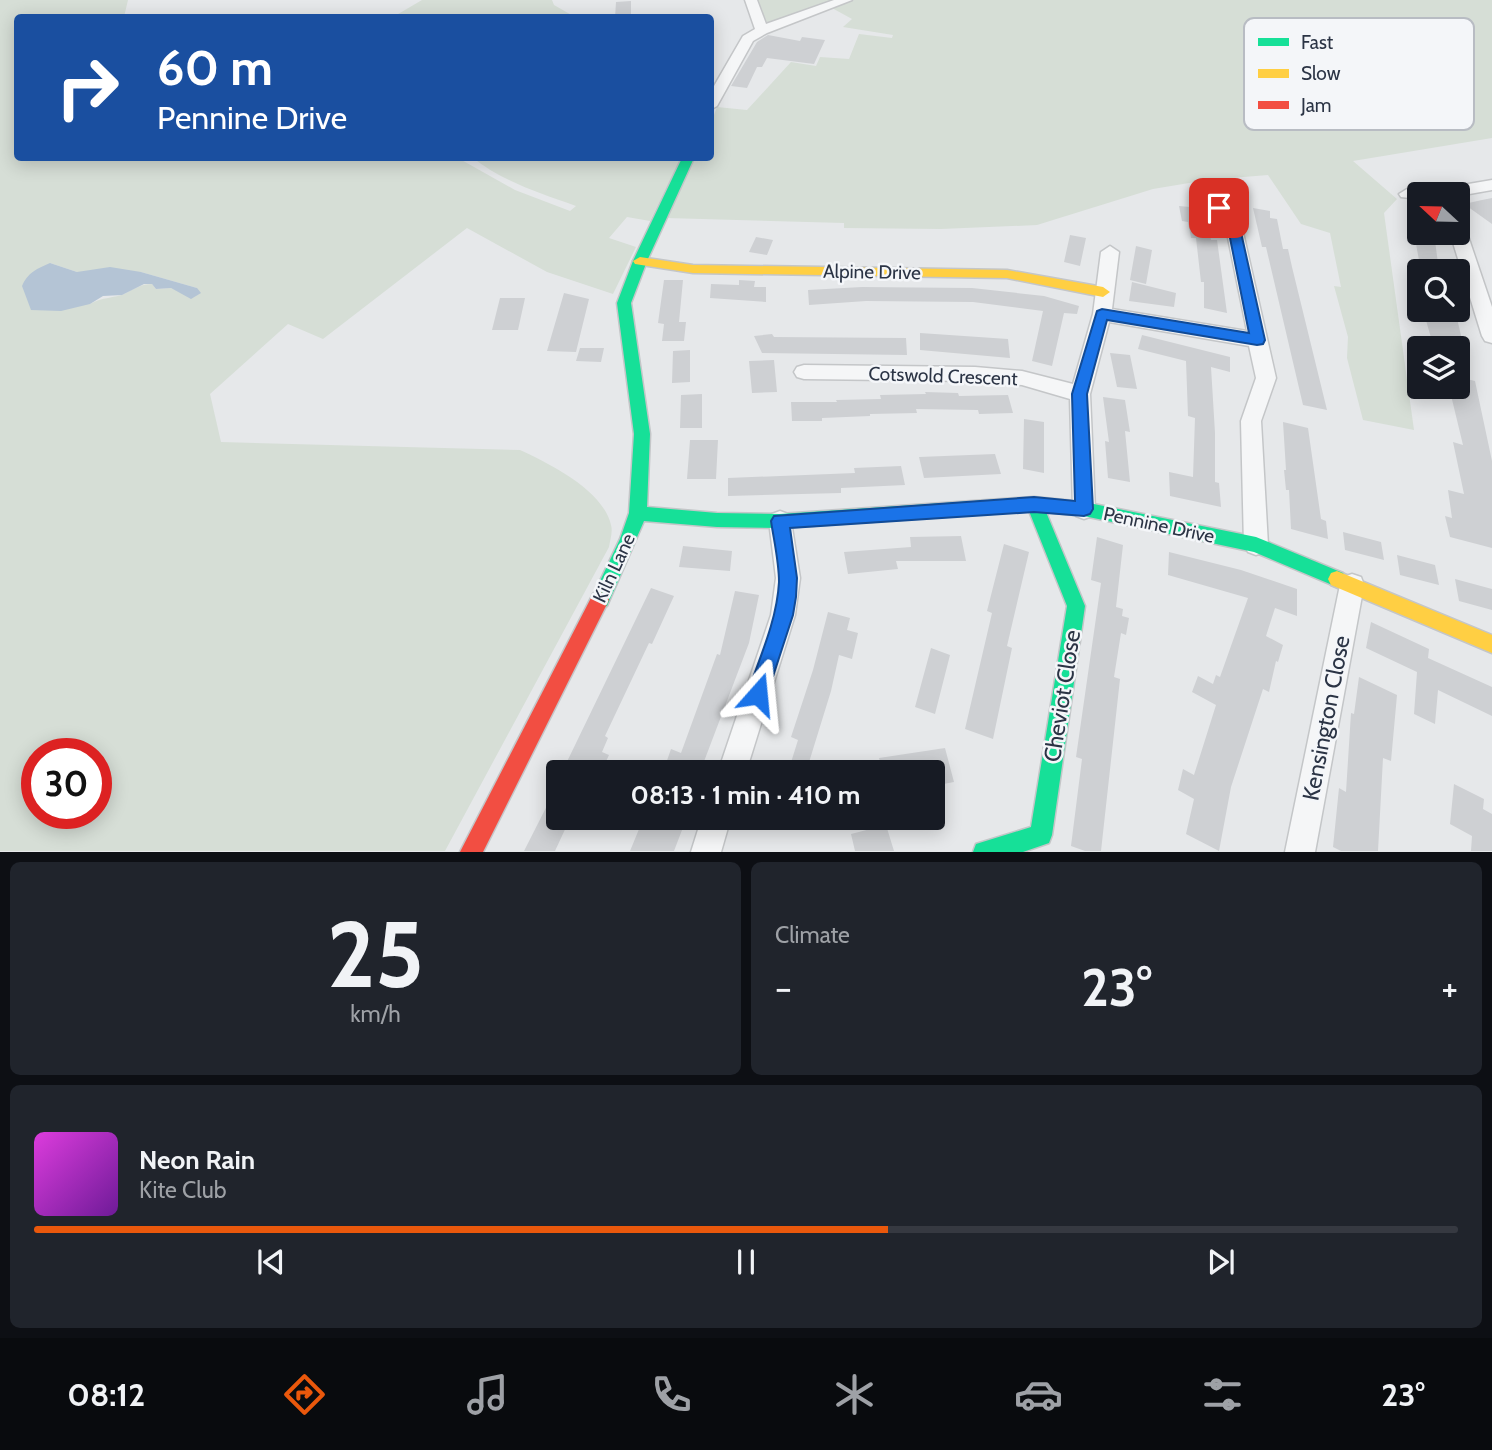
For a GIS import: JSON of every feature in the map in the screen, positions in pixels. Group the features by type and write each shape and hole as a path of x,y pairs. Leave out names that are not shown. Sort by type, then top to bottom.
{"street":[{"path":"751,0 762,30"},
{"path":"714,97 748,39 762,30 846,0"},
{"name":"Kiln Lane","path":"471,852 600,600 629,539 638,513 642,433 624,303 640,261 687,161"},
{"path":"1470,189 1492,185"},
{"path":"1205,187 1234,228 1266,379 1251,421 1256,545"},
{"path":"1466,245 1483,277 1492,336"},
{"path":"1084,509 1080,394 1102,314 1110,252"},
{"name":"Alpine Drive","path":"640,261 693,269 1007,274 1103,292"},
{"path":"1102,314 1257,340"},
{"name":"Cotswold Crescent","path":"804,372 986,375 1021,378 1080,394"},
{"name":"Pennine Drive","path":"638,513 718,520 780,521 1034,504 1084,509 1256,545 1492,644"},
{"name":"Cheviot Close","path":"984,852 1041,835 1076,606 1034,504"},
{"path":"736,760 783,615 788,578 780,521"},
{"name":"Kensington Close","path":"1300,852 1352,585"},
{"path":"706,852 713,830"}],"shaded area":[{"path":"0,0 128,0 125,14 14,14 14,161 463,161 515,190 570,211 576,206 509,180 478,161 680,161 650,221 627,217 609,238 636,247 613,294 547,272 467,228 323,339 288,324 210,394 221,442 520,450 574,480 598,500 612,528 609,547 445,851 0,851","holes":["50,263 77,272 141,272 197,288 185,294 171,288 156,289 152,284 148,284 90,304"]},
{"path":"422,0 552,0 554,5 570,14 398,14"},
{"path":"757,0 840,0 775,23 767,23"},
{"path":"854,0 1492,0 1492,138 1353,161 1397,199 1384,213 1407,379 1407,399 1410,399 1414,430 1363,420 1347,358 1348,337 1334,286 1341,287 1330,233 1301,224 1268,175 1207,180 1153,189 1037,225 941,229 844,228 844,223 666,218 694,161 714,161 714,115 717,107 747,110 791,62 816,66 820,57 849,59 859,34 892,38 893,35 843,27 852,19 832,8"}],"water":[{"path":"50,263 77,272 110,267 141,272 197,288 201,293 191,299 171,288 156,289 152,284 144,284 122,295 103,296 90,304 61,311 31,310 22,286 24,281 37,269"}],"building":[{"path":"631,1 631,14 615,14 616,2"},
{"path":"768,35 800,41 802,37 825,40 814,64 767,58 762,67 757,67 747,88 731,86 757,42"},
{"path":"1492,198 1492,224 1470,208 1470,203"},
{"path":"1179,206 1201,208 1203,223 1208,223 1211,240 1217,240 1227,313 1204,308 1204,282 1201,282 1196,238 1191,238 1188,222 1182,221"},
{"path":"1253,208 1270,211 1270,218 1277,219 1283,249 1288,249 1327,410 1303,405 1266,247 1262,247"},
{"path":"1070,235 1086,238 1080,266 1064,262"},
{"path":"756,237 773,240 767,255 749,252"},
{"path":"1416,245 1436,245 1437,259 1419,259"},
{"path":"1136,246 1152,250 1146,284 1130,280"},
{"path":"664,280 683,280 679,322 686,322 684,341 662,341 664,324 658,323"},
{"path":"739,280 755,281 754,287 766,287 766,302 710,298 711,284 739,285"},
{"path":"1132,282 1176,293 1174,307 1129,301"},
{"path":"862,287 972,288 1044,296 1079,306 1077,314 1064,313 1052,366 1032,361 1043,311 973,302 866,301 809,305 808,290"},
{"path":"564,293 589,299 576,352 547,351"},
{"path":"500,298 525,298 518,330 492,330"},
{"path":"1426,322 1458,322 1461,336 1431,336"},
{"path":"920,333 1008,339 1010,358 920,350"},
{"path":"772,334 774,337 906,338 907,355 762,353 754,336"},
{"path":"1142,335 1230,357 1230,372 1211,367 1215,482 1219,483 1221,507 1170,496 1169,472 1193,477 1195,418 1188,416 1186,361 1138,349"},
{"path":"580,348 604,348 601,362 576,361"},
{"path":"690,350 690,382 672,383 673,351"},
{"path":"1110,353 1130,355 1137,389 1117,387"},
{"path":"774,360 777,392 752,393 749,361"},
{"path":"1470,380 1475,381 1492,461 1492,548 1450,537 1445,516 1452,518 1448,490 1464,494 1453,442 1463,445 1452,399 1470,399"},
{"path":"925,392 958,393 959,396 1008,395 1013,413 979,414 978,410 916,409 917,413 792,421 791,402 881,399 880,395 926,394"},
{"path":"702,394 702,428 680,428 681,395"},
{"path":"1103,397 1125,400 1130,432 1125,431 1130,482 1108,478 1105,441 1109,442"},
{"path":"1024,419 1044,422 1044,473 1023,469"},
{"path":"1283,422 1308,428 1321,519 1326,521 1328,539 1291,529 1289,490 1286,490 1284,470"},
{"path":"690,440 718,440 716,479 687,479"},
{"path":"995,454 1001,474 924,478 919,457"},
{"path":"901,466 905,485 841,488 841,493 728,496 728,478 855,473 854,468"},
{"path":"1343,532 1381,542 1384,560 1345,550"},
{"path":"961,536 966,561 896,561 898,569 848,574 844,552 911,547 910,537"},
{"path":"1097,537 1123,545 1116,607 1123,609 1122,616 1129,618 1126,635 1121,633 1114,677 1120,679 1101,851 1085,851 1071,846 1082,759 1076,757 1101,583 1091,580"},
{"path":"1004,544 1029,552 1007,646 1012,648 993,739 965,729 992,613 987,611"},
{"path":"683,546 732,551 730,571 679,567"},
{"path":"1169,552 1241,570 1297,589 1297,616 1275,608 1266,636 1283,645 1278,662 1276,661 1269,692 1263,689 1231,787 1219,851 1186,834 1194,799 1178,790 1183,769 1194,775 1216,705 1192,692 1198,676 1213,684 1216,675 1220,677 1248,598 1168,575"},
{"path":"1397,555 1435,565 1439,585 1400,575"},
{"path":"1455,579 1492,589 1492,610 1459,601"},
{"path":"651,588 674,596 605,736 608,738 602,752 609,755 607,760 568,760"},
{"path":"735,591 759,595 749,643 705,760 667,760 671,749 681,753 717,654 720,655"},
{"path":"828,612 850,618 847,630 858,633 852,659 839,655 810,760 792,760 798,740 791,737"},
{"path":"1371,622 1429,649 1428,658 1492,687 1492,716 1438,690 1435,724 1414,714 1417,672 1366,648"},
{"path":"931,648 950,655 935,714 915,707"},
{"path":"1359,677 1397,695 1391,761 1383,758 1378,851 1341,851 1333,847 1339,788 1346,792 1351,713 1354,714"},
{"path":"945,748 954,782 945,784 945,760 879,758"},
{"path":"1454,784 1484,799 1483,809 1492,814 1492,851 1471,851 1472,836 1450,824"},
{"path":"546,808 546,830 565,830 555,851 524,851"},
{"path":"639,830 682,830 674,851 630,851"},
{"path":"867,830 888,830 894,851 855,851 851,834"}],"traffic: fast":[{"path":"600,600 629,539 638,513 642,434 624,303 640,261 687,161"},
{"path":"638,513 717,520 780,521 1034,504 1084,509 1256,545 1337,579"},
{"path":"984,852 1041,835 1076,606 1034,504"}],"traffic: slow":[{"path":"640,261 693,269 1007,274 1103,292"},
{"path":"1337,579 1492,644"}],"traffic: jam":[{"path":"471,852 600,600"}],"route":[{"path":"758,694 787,597 788,578 780,521 1034,504 1084,509 1080,394 1102,314 1257,340 1234,228 1219,208"}]}
